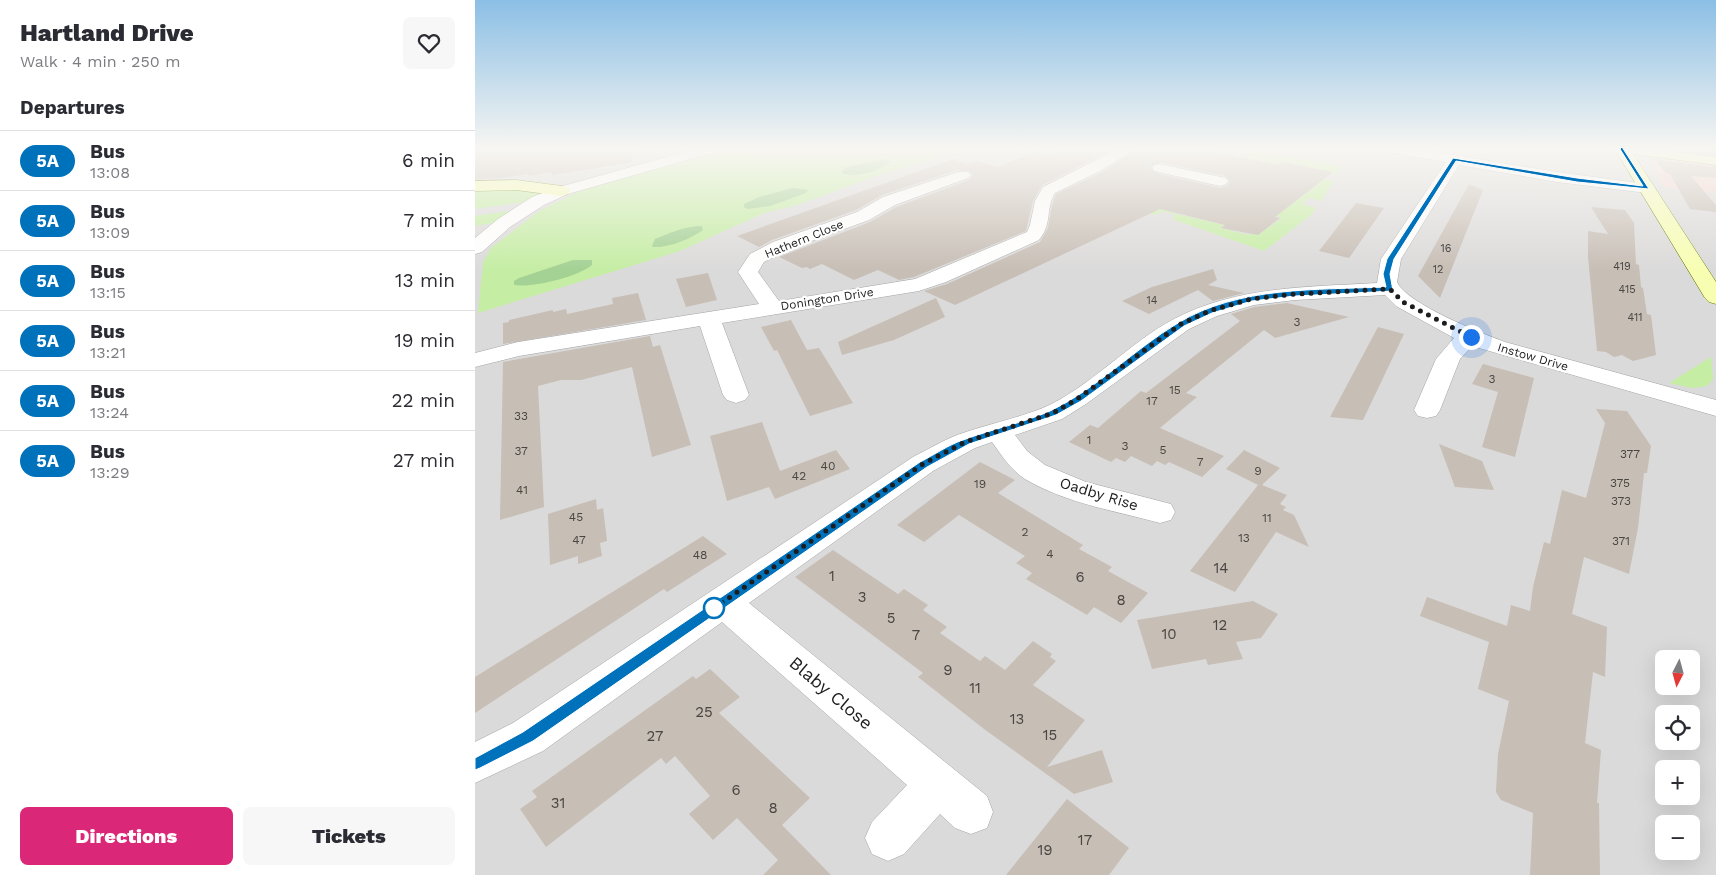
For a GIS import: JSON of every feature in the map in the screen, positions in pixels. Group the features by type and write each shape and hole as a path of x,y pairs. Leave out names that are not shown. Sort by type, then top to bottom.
{"street":[{"path":"552,190 562,191"},
{"path":"475,248 511,217 538,201 566,190"},
{"name":"Hathern Close","path":"771,308 768,296 751,278 748,272 757,258 780,246 863,216 889,201 921,190"},
{"name":"Donington Drive","path":"475,360 518,349 919,285 956,271 1033,236 1038,231 1043,195 1049,190"},
{"path":"475,763 528,736 923,464 965,442 1053,413 1077,399 1181,324 1209,311 1251,299 1295,294 1390,289 1387,282 1387,274 1391,259 1435,190"},
{"path":"1648,190 1716,298"},
{"name":"Instow Drive","path":"1390,289 1403,302 1471,337 1497,347 1716,408"},
{"path":"709,319 736,395"},
{"path":"1427,410 1451,355 1463,341 1471,337"},
{"name":"Oadby Rise","path":"998,431 1017,457 1035,472 1077,490 1160,512"},
{"name":"Blaby Close","path":"723,602 971,812"},
{"path":"888,838 938,784"}],"shaded area":[{"path":"475,190 1716,190 1716,875 475,875"},
{"path":"1689,190 1716,190 1716,193"}],"green space":[{"path":"475,190 512,190 537,193 536,198 530,201 475,209"},
{"path":"582,190 838,190 797,205 764,213 680,251 478,313 483,262 491,248 539,211"},
{"path":"786,190 808,190 806,193 770,206 748,209 744,207 744,204 759,197"},
{"path":"1311,190 1328,190 1321,201 1308,198 1302,204 1316,208 1311,215 1264,251 1172,219 1176,215 1162,211 1155,215 1128,207 1122,196 1177,214 1224,225 1220,228 1249,235 1256,229 1250,224 1268,228 1282,218 1276,216"},
{"path":"515,210 493,223 475,226 475,216"},
{"path":"702,226 703,230 692,237 666,246 652,246 655,239 666,234"},
{"path":"573,260 592,260 592,265 576,274 555,281 532,285 514,285 514,281 519,278"},
{"path":"1711,357 1713,379 1707,386 1692,388 1669,383"}],"building":[{"path":"867,190 898,190 882,195 856,210 772,240 759,247 737,236"},
{"path":"942,190 1039,190 1033,201 1026,231 914,277 899,280 878,270 854,280 822,264 810,269 807,267 802,268 779,257 870,222 896,207"},
{"path":"1065,190 1310,190 1275,217 1280,218 1258,235 1221,228 1225,225 1160,209 955,305 924,291 947,284 1040,242 1048,228 1056,194"},
{"path":"1466,190 1483,190 1440,298 1418,276"},
{"path":"1679,190 1703,190 1716,205 1716,212 1690,209"},
{"path":"1356,203 1384,208 1349,258 1319,251"},
{"path":"1591,207 1625,210 1634,223 1636,264 1639,265 1641,287 1643,288 1647,314 1651,315 1656,355 1633,361 1622,355 1614,357 1606,352 1597,351 1588,257 1588,231 1608,234"},
{"path":"1213,269 1217,280 1208,285 1244,293 1213,301 1198,290 1149,314 1122,301 1152,287"},
{"path":"708,273 717,300 686,307 676,279"},
{"path":"638,293 646,320 503,344 503,323 509,322 509,320 553,310 553,312 566,309 567,314 613,304 612,298"},
{"path":"936,298 945,317 894,340 842,355 838,342"},
{"path":"1287,303 1349,317 1275,338 1264,330 1186,393 1197,397 1160,428 1224,456 1202,477 1169,462 1165,465 1157,461 1152,466 1131,456 1125,462 1116,458 1111,462 1069,442 1090,425 1098,428 1141,391 1146,393 1240,321 1231,314 1254,307"},
{"path":"791,320 807,350 819,348 853,403 810,416 777,350 774,351 761,327"},
{"path":"1378,327 1404,334 1363,420 1330,417"},
{"path":"650,336 653,347 660,345 691,445 652,457 632,367 581,380 561,380 538,386 544,507 500,520 503,362"},
{"path":"1483,364 1534,378 1515,457 1482,447 1498,392 1472,384"},
{"path":"1596,409 1627,411 1651,446 1647,473 1644,473 1638,528 1629,574 1584,557 1572,614 1607,627 1605,677 1593,672 1585,743 1601,750 1597,803 1599,803 1600,875 1530,875 1533,813 1501,800 1496,792 1498,754 1509,701 1478,689 1489,642 1420,616 1427,597 1507,626 1511,605 1530,611 1533,587 1544,542 1550,544 1562,490 1586,498 1605,423"},
{"path":"762,422 780,471 836,450 850,469 775,499 769,487 727,501 710,436"},
{"path":"1439,444 1482,461 1494,490 1455,487"},
{"path":"1244,450 1280,468 1262,485 1287,495 1280,504 1286,507 1283,510 1294,515 1309,547 1276,532 1235,592 1190,571 1258,485 1226,469"},
{"path":"980,462 1015,480 998,493 1083,545 1079,549 1112,567 1108,571 1148,593 1121,623 1094,607 1087,615 1026,579 1032,573 1016,563 1025,556 959,515 924,542 897,525"},
{"path":"596,499 597,510 603,508 607,541 600,543 602,556 578,564 578,556 550,565 548,514"},
{"path":"703,536 727,554 667,592 664,589 475,713 475,677"},
{"path":"833,550 898,594 904,589 928,605 923,610 947,627 940,633 980,661 985,656 1005,670 1033,641 1052,654 1050,657 1056,661 1033,685 1085,720 1047,767 1102,750 1113,782 1074,794 984,729 918,677 923,673 795,577"},
{"path":"1253,601 1278,614 1261,638 1236,642 1243,659 1208,665 1206,659 1152,669 1137,620"},
{"path":"710,669 740,697 719,713 810,798 782,825 831,875 763,875 778,860 737,818 713,840 689,814 710,796 675,756 666,764 661,758 546,847 520,809 537,797 532,791 693,676 696,679"},
{"path":"1067,799 1129,848 1109,875 1006,875"}],"bus line":[{"name":"5A","path":"475,763 528,736 923,464 965,442 1053,413 1077,399 1181,324 1209,311 1251,299 1295,294 1390,289 1387,282 1387,274 1391,259 1435,190"}],"route":[{"path":"714,608 707,613 923,464 965,442 1053,413 1077,399 1181,324 1209,311 1251,299 1295,294 1390,289 1403,302 1471,337"}]}
